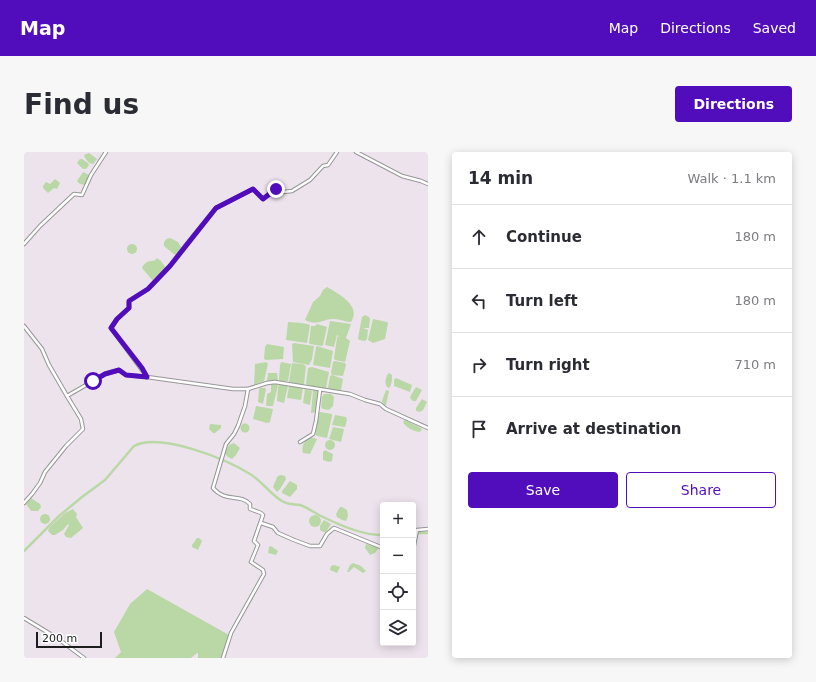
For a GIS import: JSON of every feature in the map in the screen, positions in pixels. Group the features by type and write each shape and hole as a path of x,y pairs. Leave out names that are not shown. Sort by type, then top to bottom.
{"street":[{"path":"24,244 66,200 74,194 82,195 91,175 106,152"},
{"path":"147,377 142,368 111,328 117,319 129,308 129,301 148,289 170,266 216,208 253,189 263,199 278,186 283,192 292,192 310,180 323,166 328,165 337,152"},
{"path":"356,152 402,176 428,184"},
{"path":"24,326 42,348 81,419 83,429 66,446 45,472 40,483 24,503"},
{"path":"67,396 116,370 119,370 126,375 233,389 248,389 275,382 350,394 380,404 386,409 428,428"},
{"path":"223,658 231,633 264,574 263,570 251,562 258,545 254,541 263,515 250,509 249,503 237,498 220,495 213,488 226,444 238,426 245,406 248,389"},
{"path":"300,442 313,434 320,390"},
{"path":"261,524 273,527 278,533 310,546 320,546 327,534 334,528 380,547"},
{"path":"416,538 418,530 428,529"},
{"path":"24,618 51,634 84,658"}],"shaded area":[{"path":"89,153 97,159 93,164 86,160 84,155"},
{"path":"80,159 88,163 89,165 86,169 83,169 77,163"},
{"path":"83,172 89,175 85,185 80,184 77,181"},
{"path":"55,179 60,183 57,189 54,188 48,193 43,186 46,182 50,184"},
{"path":"170,238 178,242 181,247 175,255 164,246 165,240"},
{"path":"130,244 134,244 136,245 136,253 130,254 127,251 127,247"},
{"path":"157,258 166,268 153,281 142,268 147,262 154,261"},
{"path":"327,287 348,301 354,311 354,316 351,322 330,319 314,323 305,320 313,302"},
{"path":"365,315 370,319 369,328 363,328 368,330 367,339 365,341 359,340 358,338 362,317"},
{"path":"373,319 388,323 385,339 373,343 368,340"},
{"path":"330,321 351,324 346,338 350,341 345,362 335,360 334,358 337,338 338,336 341,337 337,335 334,347 325,345"},
{"path":"288,322 310,325 307,343 286,340"},
{"path":"317,324 327,327 322,346 309,343 311,326 315,326"},
{"path":"267,344 284,347 283,359 264,359 265,347"},
{"path":"292,344 314,346 312,359 309,365 293,362"},
{"path":"317,346 333,351 330,368 313,365"},
{"path":"266,362 268,364 264,381 254,385 255,364"},
{"path":"281,362 291,364 288,381 280,381 279,379"},
{"path":"333,362 345,363 346,365 343,376 332,375"},
{"path":"292,363 306,366 304,384 302,386 289,382"},
{"path":"312,367 329,372 326,388 316,388 306,384 308,368"},
{"path":"268,373 277,373 278,381 267,381"},
{"path":"389,373 392,375 389,388 386,385 386,381"},
{"path":"332,375 343,379 341,390 339,391 328,388 330,376"},
{"path":"396,378 412,385 410,392 394,386 394,380"},
{"path":"274,383 278,385 273,406 266,406 267,394 271,392 271,384"},
{"path":"280,384 288,386 284,403 277,401 278,387"},
{"path":"289,386 303,388 301,400 287,398"},
{"path":"416,387 422,390 416,401 413,401 410,398"},
{"path":"260,388 266,389 263,404 258,402"},
{"path":"305,389 312,391 310,405 303,403"},
{"path":"386,390 389,391 386,405 384,405 382,401"},
{"path":"313,391 318,391 319,393 316,412 311,413"},
{"path":"324,394 331,394 334,397 333,406 329,410 323,409 321,407 322,397"},
{"path":"422,399 427,402 423,410 420,412 416,411 416,408"},
{"path":"256,406 273,409 270,422 267,423 253,419"},
{"path":"318,413 332,414 327,438 317,436 315,434"},
{"path":"335,415 346,417 347,420 345,427 332,425"},
{"path":"405,420 421,428 422,430 419,432 415,431 405,425 403,421"},
{"path":"245,423 250,428 245,433 240,428"},
{"path":"210,424 221,425 221,428 213,433 209,429"},
{"path":"333,427 344,429 341,442 329,439"},
{"path":"310,437 317,439 310,454 303,453 302,448 306,440"},
{"path":"328,440 332,440 334,441 334,449 328,450 325,447 325,443"},
{"path":"234,443 240,448 232,459 224,453 229,445"},
{"path":"325,450 333,454 332,461 329,462 323,460 323,452"},
{"path":"280,475 285,476 286,479 277,492 273,487 277,477"},
{"path":"290,481 297,485 297,489 290,497 282,493 282,491"},
{"path":"31,498 40,504 41,507 38,511 31,511 26,504"},
{"path":"340,507 347,510 348,516 346,521 337,517 336,514"},
{"path":"73,509 77,514 76,517 83,528 71,538 66,537 64,534 69,525 68,524 63,530 55,535 52,535 48,531 49,528 65,513"},
{"path":"43,514 47,514 49,515 49,523 43,524 40,521 40,517"},
{"path":"315,515 319,517 321,521 319,525 315,527 311,525 309,521 311,517"},
{"path":"324,520 331,524 326,532 320,530 320,526"},
{"path":"197,538 202,541 198,550 192,547"},
{"path":"366,544 377,547 378,549 375,553 370,555 365,548"},
{"path":"271,546 278,551 276,555 268,553 269,547"},
{"path":"353,563 361,566 366,571 363,573 354,567 347,572 350,565"},
{"path":"334,565 340,567 337,573 330,570 331,566"},
{"path":"147,589 229,635 221,658 198,658 197,653 191,658 115,658 121,652 114,632 130,604"}],"waterway":[{"path":"24,551 59,516 105,480 134,446 145,443 160,442 193,449 225,461 250,474 284,502 303,506 350,529 367,534 380,535"},
{"path":"416,533 428,533"}],"route":[{"path":"93,381 116,370 119,370 126,375 147,377 142,368 111,327 129,308 128,303 131,298 148,289 170,266 216,208 253,189 263,199 276,189"}]}
